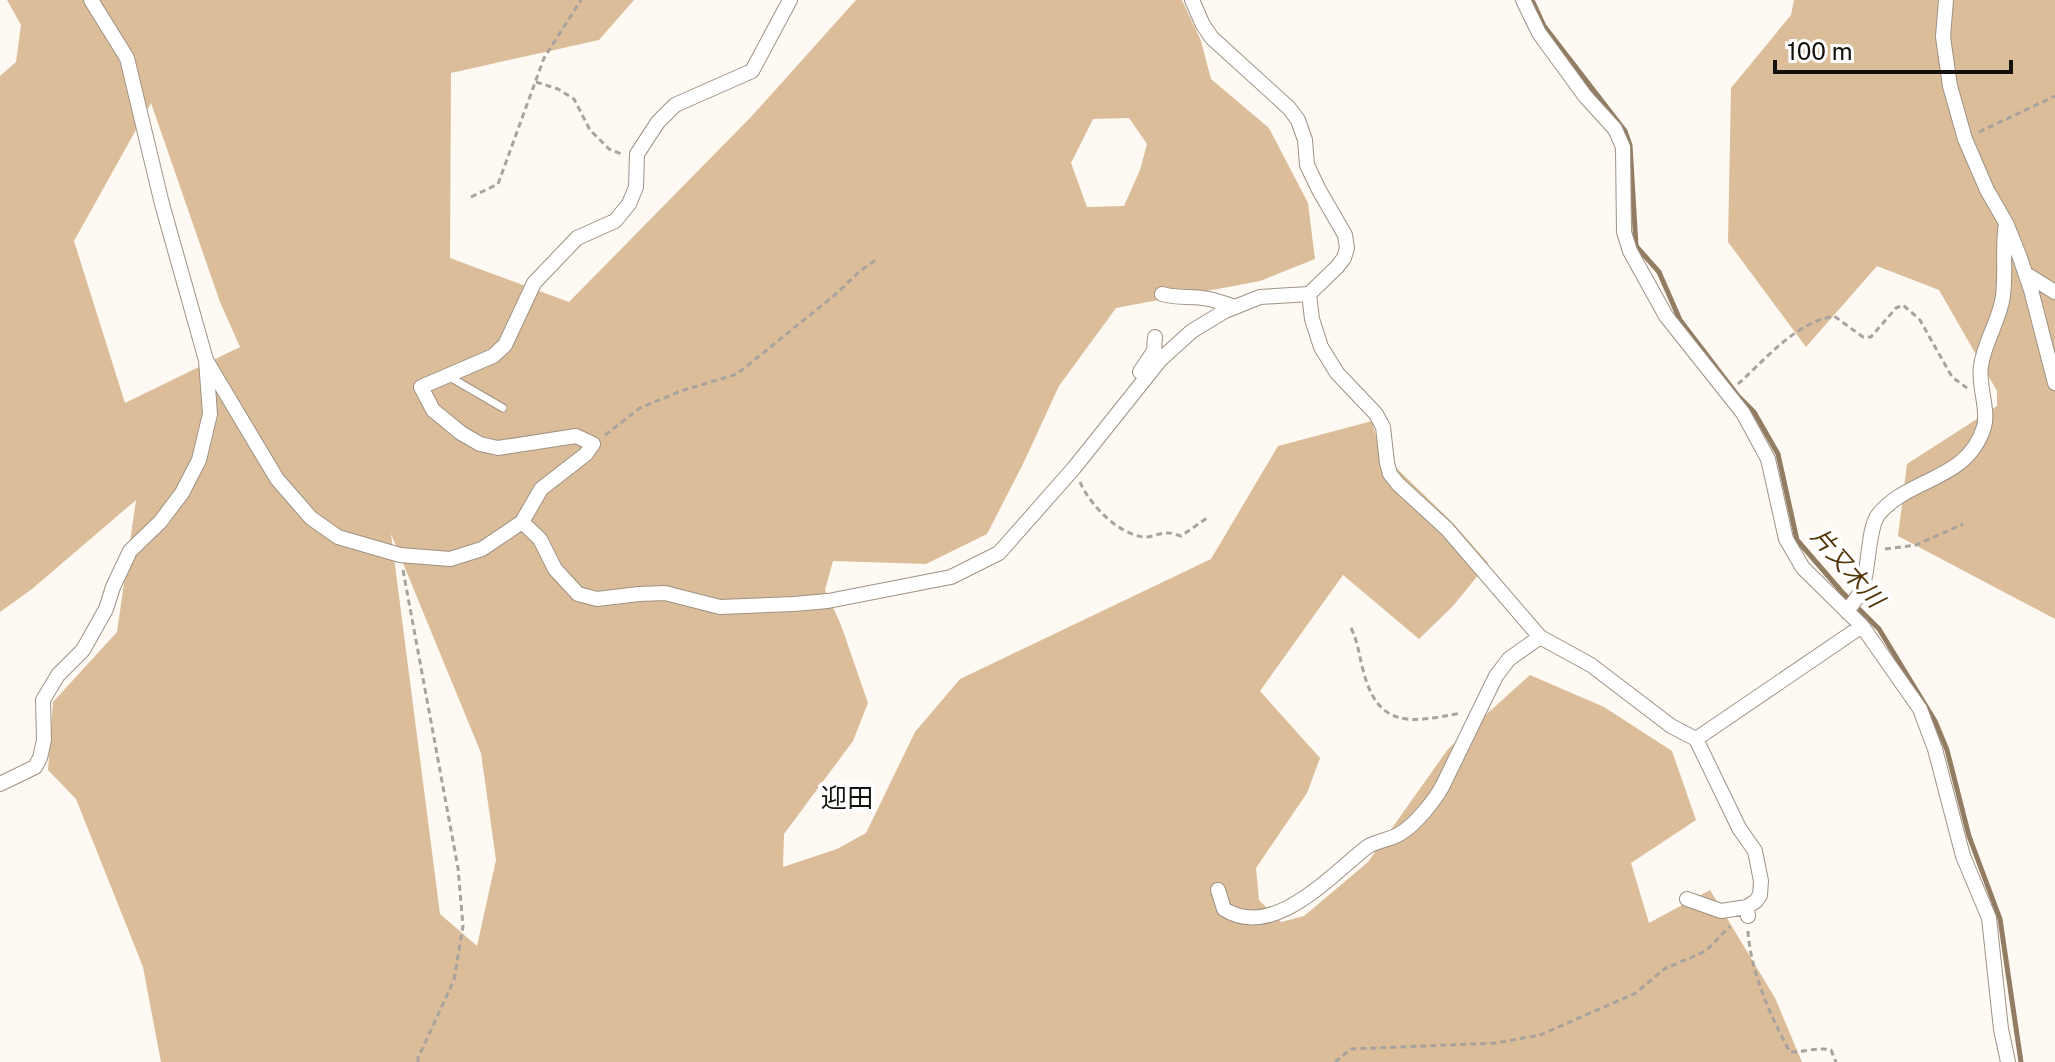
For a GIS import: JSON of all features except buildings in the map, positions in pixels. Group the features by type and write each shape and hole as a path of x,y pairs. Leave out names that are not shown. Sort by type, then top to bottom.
{"street":[{"path":"0,784 35,767 44,740 43,700 58,675 83,650 106,609 130,551 160,522 182,493 199,460 210,414 206,360 166,219 127,58 91,0"},
{"path":"206,360 277,479 311,518 338,537 400,555 450,559 482,549 522,522 541,489 586,454 593,444 576,436 498,448 480,444 433,410 421,387 493,356 505,345 534,283 577,238 615,221 629,204 636,187 637,155 658,122 675,105 752,71 790,0"},
{"path":"522,522 540,539 555,569 578,594 597,599 665,593 720,607 828,601 951,577 999,553 1074,468 1161,359 1192,331 1225,311 1260,297 1309,294 1344,258 1347,248 1345,235 1307,165 1305,140 1298,120 1289,108 1212,38 1192,0"},
{"path":"1523,0 1539,33 1585,96 1615,129 1623,147 1624,232 1630,251 1666,316 1743,413 1768,459 1786,539 1803,568 1851,605 1862,626 1920,709 1935,749 1963,856 1989,918 2001,1029 2008,1062"},
{"path":"1946,0 1943,37 1950,86 1965,139 1987,190 2006,223 2026,274 2055,383"},
{"path":"1851,605 1861,591 1876,550 1872,527 1877,516 1893,501 1953,469 1972,449 1984,426 1981,363 2003,298 2006,223"},
{"path":"2026,274 2055,292"},
{"path":"1162,294 1209,298 1235,307"},
{"path":"1309,294 1312,319 1321,347 1337,373 1376,414 1383,427 1390,474 1398,484 1447,529 1540,637 1591,665 1671,726 1696,739 1739,828 1755,851 1761,881 1760,895 1747,911 1721,911 1687,899"},
{"path":"1135,392 1139,374 1154,351 1155,337"},
{"path":"1696,739 1862,626"},
{"path":"1218,890 1224,909 1231,914 1251,919 1273,915 1336,875 1375,842 1401,833 1432,804 1496,676 1509,659 1540,637"}],"lane":[{"path":"448,376 503,408"}],"path":[{"path":"471,197 498,184 544,58 581,0"},
{"path":"536,82 558,89 574,99 590,130 609,149 621,155 637,155"},
{"path":"1965,139 2055,96"},
{"path":"593,444 640,408 681,391 737,374 877,259"},
{"path":"1741,382 1787,339 1822,318 1834,316 1863,337 1871,337 1896,308 1903,305 1920,320 1952,377 1963,386 1982,393"},
{"path":"1074,468 1096,509 1140,536 1150,537 1166,532 1181,536 1207,518"},
{"path":"1876,550 1916,545 1963,524"},
{"path":"400,555 458,868 463,926 454,980 418,1062"},
{"path":"1351,628 1367,686 1376,704 1394,716 1412,720 1480,709"},
{"path":"1335,1062 1351,1049 1496,1043 1540,1035 1636,993 1664,969 1706,951 1747,911"},
{"path":"1747,911 1749,946 1759,981 1790,1052 1823,1048 1831,1050 1836,1062"}],"shaded area":[{"path":"7,0 634,0 599,40 451,73 450,258 569,302 750,118 856,0 1182,0 1201,41 1211,79 1269,128 1308,203 1315,259 1260,281 1116,308 1059,386 987,534 926,564 833,561 825,590 841,625 868,703 853,741 784,834 783,867 837,849 866,833 915,732 960,679 1211,559 1278,446 1372,421 1380,452 1452,522 1488,563 1453,606 1419,639 1343,575 1260,691 1320,758 1307,793 1256,868 1259,900 1281,922 1304,916 1368,862 1448,749 1530,675 1604,707 1672,751 1696,820 1631,863 1649,923 1710,890 1775,998 1802,1062 161,1062 143,967 76,799 48,770 53,702 117,632 136,500 32,589 0,612 0,76 16,62 21,25","holes":["151,103 220,302 240,347 125,403 74,241","1129,118 1147,144 1140,170 1124,206 1087,207 1071,163 1093,119","391,534 481,753 496,860 477,946 440,914"]},
{"path":"1794,0 2055,0 2055,619 1898,536 1907,464 1997,406 1997,391 1939,290 1877,266 1806,347 1728,242 1731,88 1791,15"}],"waterway":[{"name":"片又木川","path":"1532,0 1544,26 1625,131 1630,145 1636,246 1659,272 1680,320 1738,396 1754,412 1778,454 1797,540 1879,629 1935,721 1947,750 1969,836 2000,919 2021,1062"}],"district":[{"name":"迎田","path":"847,797"}]}
